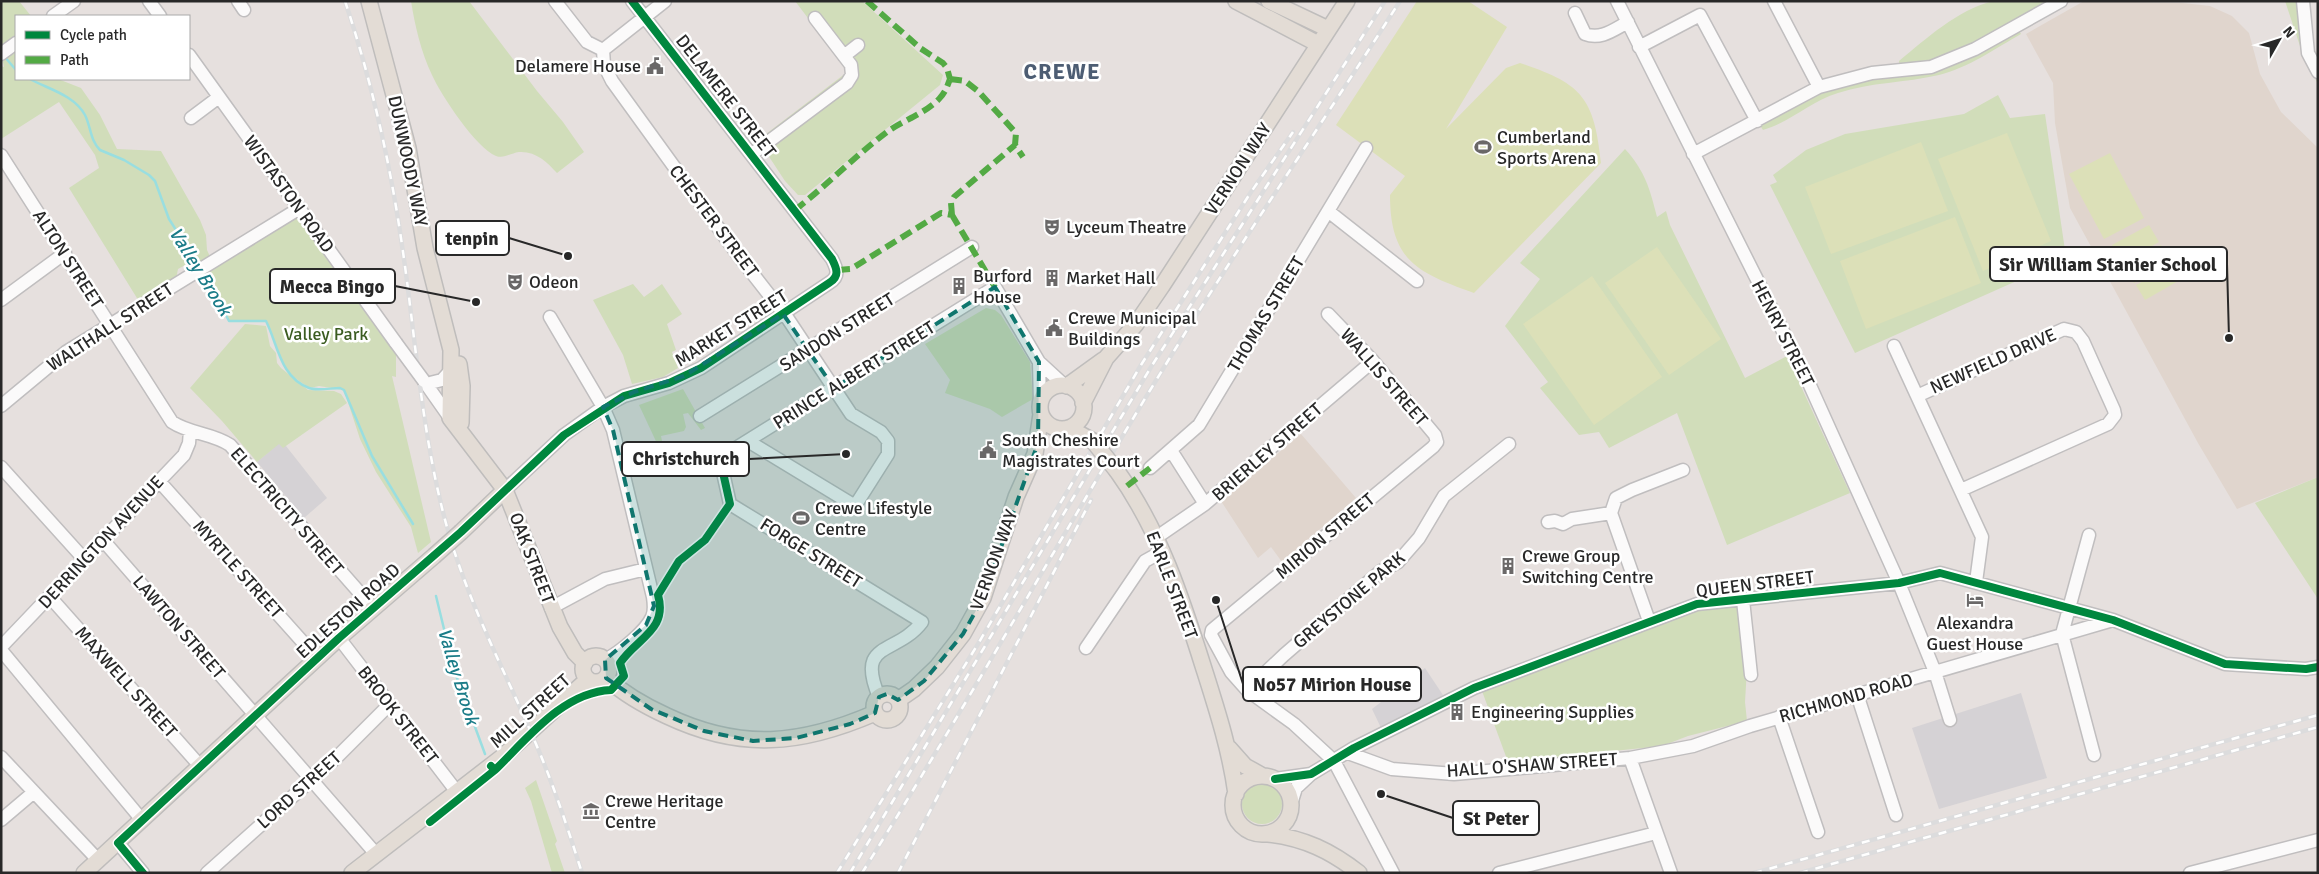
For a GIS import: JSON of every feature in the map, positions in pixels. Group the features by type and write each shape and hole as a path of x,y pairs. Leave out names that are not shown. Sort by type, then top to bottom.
{"main road":[{"name":"DUNWOODY WAY","path":"369,1 408,148 426,248 451,350 450,418"},
{"path":"1236,1 1318,44"},
{"path":"1269,1 1328,29"},
{"name":"VERNON WAY","path":"1066,386 1106,358 1136,324 1347,1"},
{"name":"DUNWOODY WAY","path":"451,350 456,357 461,378 461,433"},
{"name":"VERNON WAY","path":"1083,407 1106,358"},
{"path":"1066,386 1078,393 1083,407 1079,420 1067,428 1051,426 1041,409 1043,396 1050,389 1066,386"},
{"name":"EARLE STREET","path":"1083,407 1090,439"},
{"name":"VERNON WAY","path":"606,678 630,697 651,709 678,721 729,738 753,741 796,738 850,724 876,713 885,720 896,717 900,711 898,700 914,689 937,667 973,617 988,587 1016,498 1035,454 1041,409"},
{"name":"OAK STREET","path":"450,418 505,490 552,608 569,644 585,663"},
{"name":"VERNON WAY","path":"1035,454 1053,436 1067,428"},
{"name":"EARLE STREET","path":"1067,428 1090,439 1117,471 1160,544 1184,606 1228,747 1236,794"},
{"name":"EDLESTON ROAD","path":"84,873 317,658 461,532 505,490"},
{"path":"593,657 605,660 609,668 606,678 598,682 588,679 584,672 585,663 593,657"},
{"name":"MILL STREET","path":"352,873 502,757 588,679"},
{"path":"876,713 875,703 879,697 887,694 898,700"},
{"name":"EARLE STREET","path":"1228,747 1245,766 1269,778"},
{"path":"1315,844 1293,837 1253,832 1240,824 1234,810 1236,794 1247,781 1269,778 1286,789 1298,827 1315,844 1359,873"},
{"path":"1266,834 1282,826 1291,807"}],"street":[{"path":"54,15 74,1"},
{"path":"149,1 159,15"},
{"path":"555,1 587,42 604,50 665,1"},
{"name":"DELAMERE STREET","path":"632,1 795,210 832,259 838,270"},
{"name":"HENRY STREET","path":"1617,1 1692,154 1808,381 1899,583 1935,672 1950,720"},
{"path":"1774,1 1819,87"},
{"path":"1692,154 1819,87 1872,73 1931,67 1976,49 2061,1"},
{"path":"2303,1 2308,54 2318,72"},
{"path":"1575,13 1585,34 1599,38 1628,22"},
{"path":"1639,46 1700,15 1757,120"},
{"path":"752,154 847,83 852,76 851,65 815,18"},
{"path":"844,56 858,45"},
{"name":"CHESTER STREET","path":"604,50 604,65 612,81 783,314 850,414 881,432 889,445 888,454 855,506 748,441"},
{"name":"WISTASTON ROAD","path":"190,57 425,382"},
{"path":"191,118 219,97"},
{"name":"THOMAS STREET","path":"1150,468 1172,452 1199,426 1366,148"},
{"name":"ALTON STREET","path":"1,155 163,410 172,422 190,431"},
{"name":"WALTHALL STREET","path":"1,406 47,366 110,324 300,208"},
{"path":"1328,211 1418,281"},
{"name":"SANDON STREET","path":"700,416 808,351 972,247"},
{"path":"1,300 65,253"},
{"name":"MARKET STREET","path":"603,407 634,392 680,379 701,368 834,280 838,270"},
{"name":"PRINCE ALBERT STREET","path":"722,468 723,456 996,287 1039,362"},
{"name":"WALLIS STREET","path":"1328,314 1373,361 1435,435 1436,442"},
{"path":"550,317 603,407 613,430 653,597 653,615 620,651 605,660"},
{"name":"NEWFIELD DRIVE","path":"1917,396 2064,329 2076,332 2083,341 2114,410 2115,415 2108,424 1961,490"},
{"path":"1894,346 1982,537 1976,582"},
{"name":"BRIERLEY STREET","path":"1086,648 1146,561 1160,544 1373,361"},
{"path":"1039,362 1066,386"},
{"path":"1039,362 1041,409"},
{"path":"425,382 442,380 451,370"},
{"name":"OAK STREET","path":"425,382 450,418"},
{"name":"EDLESTON ROAD","path":"505,490 564,435 603,407"},
{"name":"DERRINGTON AVENUE","path":"142,820 1,649 186,452 190,431"},
{"name":"ELECTRICITY STREET","path":"190,431 220,438 230,444 373,608"},
{"name":"MIRION STREET","path":"1212,630 1433,447 1436,442"},
{"name":"GREYSTONE PARK","path":"1247,690 1284,655 1382,571 1398,562 1419,538 1444,496 1509,444"},
{"path":"1172,452 1205,504"},
{"path":"1,467 84,559"},
{"name":"FORGE STREET","path":"722,468 730,504 922,622 909,637 884,648 872,661 871,673 879,697"},
{"path":"1649,621 1611,513 1616,498 1683,470"},
{"name":"MYRTLE STREET","path":"159,481 317,658"},
{"path":"1548,522 1556,521 1563,524 1572,519 1611,513"},
{"path":"2089,535 2062,634 2094,754"},
{"name":"LAWTON STREET","path":"102,540 312,778 376,854"},
{"path":"552,608 605,579 646,569"},
{"name":"QUEEN STREET","path":"1310,774 1474,688 1698,604 1899,583 1940,573 2113,620 2225,664 2296,668 2318,667"},
{"name":"MAXWELL STREET","path":"50,597 201,767"},
{"path":"1743,600 1751,675"},
{"name":"RICHMOND ROAD","path":"1630,758 1693,746 1779,717 2113,620"},
{"name":"EARLE STREET","path":"1212,630 1211,635 1231,672 1247,690 1294,724 1334,761 1393,873"},
{"name":"BROOK STREET","path":"339,638 457,792"},
{"path":"1857,694 1896,816"},
{"name":"LORD STREET","path":"207,873 390,705"},
{"path":"1779,717 1818,832"},
{"name":"HALL O'SHAW STREET","path":"1348,753 1392,769 1454,774 1630,758"},
{"path":"1,757 98,860"},
{"path":"1630,758 1671,873"},
{"path":"1269,778 1310,774"},
{"path":"1291,807 1296,788 1310,774"},
{"path":"1,820 34,792"},
{"path":"1499,873 1656,833"},
{"path":"2190,873 2318,840"},
{"path":"118,843 143,873"}],"highlighted area":[{"path":"995,287 1039,362 1038,443 983,598 963,634 924,681 898,700 887,694 879,697 875,713 850,724 796,738 753,741 704,731 651,709 606,678 605,660 646,625 654,606 613,430 603,407 634,392 684,376 783,314 834,388"}],"shaded area":[{"path":"2084,1 2183,3 2210,6 2232,16 2249,33 2260,74 2281,112 2318,148 2318,477 2237,509 2198,443 2070,208 2055,123 2053,83 2026,34"},
{"path":"1301,434 1356,498 1282,562 1271,547 1258,558 1221,501"},
{"path":"279,443 286,446 327,498 304,518 257,462"},
{"name":"Engineering Supplies","path":"1425,668 1443,695 1382,730 1372,709"},
{"path":"2021,693 2047,778 1939,809 1912,728"}],"green space":[{"name":"Valley Park","path":"1,1 19,1 30,15 15,15 15,80 61,80 81,88 100,115 117,149 161,151 200,220 206,235 207,250 212,261 300,208 396,343 396,377 392,376 431,542 418,553 411,527 376,472 360,439 344,390 319,386 310,388 299,381 281,359 266,321 229,321 204,275 204,266 189,263 178,269 175,284 140,303 69,188 99,168 95,155 59,102 1,139 1,66 4,67 1,53"},
{"path":"411,1 469,1 584,152 557,173 545,161 531,153 519,152 499,157 488,151 469,132 437,84 422,48"},
{"path":"795,1 862,1 943,75 940,85 805,195 798,195 785,181 758,140 846,73 845,67"},
{"name":"Cumberland Sports Arena","path":"1417,1 1468,1 1507,27 1446,129 1506,68 1520,63 1558,78 1571,86 1581,96 1589,108 1598,141 1601,163 1474,293 1438,279 1411,262 1395,236 1391,218 1390,195 1405,176 1336,125"},
{"path":"1993,1 2061,1 2017,27 2021,34 1961,68 1914,80 1850,89 1819,101 1773,127 1763,130 1757,121 1819,87 1899,71 1899,61 1943,26 1967,11"},
{"path":"2285,1 2303,1 2318,72 2318,84 2303,55"},
{"path":"1998,95 2010,118 2045,114 2066,257 1855,353 1770,185 1777,182 1773,175 1806,150 1845,134 1964,114"},
{"path":"2007,133 2051,241 1983,271 1938,159"},
{"path":"1921,142 1948,211 1831,254 1805,187"},
{"path":"1625,149 1646,181 1657,217 1666,211 1670,225 1745,378 1787,356 1850,493 1727,545 1677,413 1609,448 1599,432 1579,435 1540,388 1548,382 1505,326 1540,279 1520,263"},
{"path":"2110,153 2144,218 2104,239 2069,174"},
{"path":"1955,217 1981,283 1866,329 1840,261"},
{"path":"2149,225 2159,242 2122,263 2112,245"},
{"path":"2161,245 2171,263 2134,283 2124,265"},
{"path":"1657,247 1721,339 1669,375 1605,283"},
{"path":"2172,266 2180,280 2145,300 2136,285"},
{"path":"1592,276 1662,377 1594,425 1523,324"},
{"path":"633,284 644,297 662,284 682,314 667,324 676,350 672,352 678,368 663,377 632,384 623,355 593,300"},
{"path":"986,308 995,310 1001,315 1030,362 1033,399 1002,417 990,409 945,393 950,380 925,344"},
{"path":"245,324 266,326 270,346 276,353 277,363 308,390 334,391 341,394 347,403 283,448 279,444 257,462 222,421 190,388"},
{"path":"683,389 705,428 701,430 688,413 683,414 686,427 684,431 661,436 664,451 661,452 639,405"},
{"path":"2318,477 2318,599 2255,503"},
{"path":"1741,607 1747,669 1745,702 1747,721 1688,736 1662,746 1508,762 1482,691 1698,610"},
{"path":"536,780 557,841 555,844 565,873 552,873 531,801 525,788"},
{"path":"1266,784 1273,787 1279,793 1282,804 1281,812 1273,821 1266,824 1258,824 1251,821 1243,812 1242,800 1245,793 1254,785"}],"waterway":[{"name":"Valley Brook","path":"4,56 15,69"},
{"name":"Valley Brook","path":"32,80 68,97 80,108 85,115 92,138 100,150 124,160 149,175 155,181 169,219 199,266"},
{"name":"Valley Brook","path":"203,273 229,321 266,321 281,359 299,383 312,389 340,388 344,390 372,456 413,524"},
{"name":"Valley Brook","path":"436,596 454,670 485,754"}],"railway":[{"path":"345,1 373,96 394,193 420,388 430,452 444,516 474,604 549,776 582,873"},
{"path":"850,873 1151,367 1385,1"},
{"path":"862,873 939,748 1163,369 1221,276 1400,1"},
{"path":"837,873 978,644 1141,365 1251,192 1293,132"},
{"path":"898,873 1091,500"},
{"path":"1754,873 2318,715"},
{"path":"1800,873 2318,727"}],"marked path":[{"path":"867,1 920,48 943,63 947,68 950,79"},
{"path":"950,79 965,81 978,91 1016,133 1015,145 1023,157"},
{"path":"795,210 887,132 920,113 939,99 950,79"},
{"path":"952,215 951,203 954,197 1015,145"},
{"path":"838,270 851,269 941,213 952,215"},
{"path":"952,215 995,287"},
{"path":"1127,486 1150,468"}],"cycle path":[{"path":"143,873 118,843 339,638 461,532 564,435 624,396 669,383 701,368 835,278 836,269 832,259 632,1"},
{"path":"495,770 547,719 562,708 577,699 611,690 624,676 620,663 649,633 659,617 658,595 679,561 705,540 730,504 722,468"},
{"path":"1275,779 1311,774 1354,748 1474,688 1697,604 1899,583 1940,573 2113,620 2225,664 2306,669 2318,667"},
{"path":"430,822 495,770 491,766"}],"place":[{"name":"Delamere House","path":"655,66"},
{"name":"Cumberland Sports Arena","path":"1483,147"},
{"name":"Lyceum Theatre","path":"1052,227"},
{"name":"tenpin","path":"568,256"},
{"name":"Market Hall","path":"1052,278"},
{"name":"Odeon","path":"515,282"},
{"name":"Burford House","path":"959,286"},
{"name":"Mecca Bingo","path":"476,302"},
{"name":"Crewe Municipal Buildings","path":"1054,328"},
{"name":"Sir William Stanier School","path":"2229,338"},
{"name":"South Cheshire Magistrates Court","path":"988,450"},
{"name":"Christchurch","path":"846,454"},
{"name":"Crewe Lifestyle Centre","path":"801,518"},
{"name":"Crewe Group Switching Centre","path":"1508,566"},
{"name":"No57 Mirion House","path":"1216,600"},
{"name":"Alexandra Guest House","path":"1975,600"},
{"name":"Engineering Supplies","path":"1457,712"},
{"name":"St Peter","path":"1381,794"},
{"name":"Crewe Heritage Centre","path":"591,811"}],"district":[{"name":"CREWE","path":"1062,71"}]}
